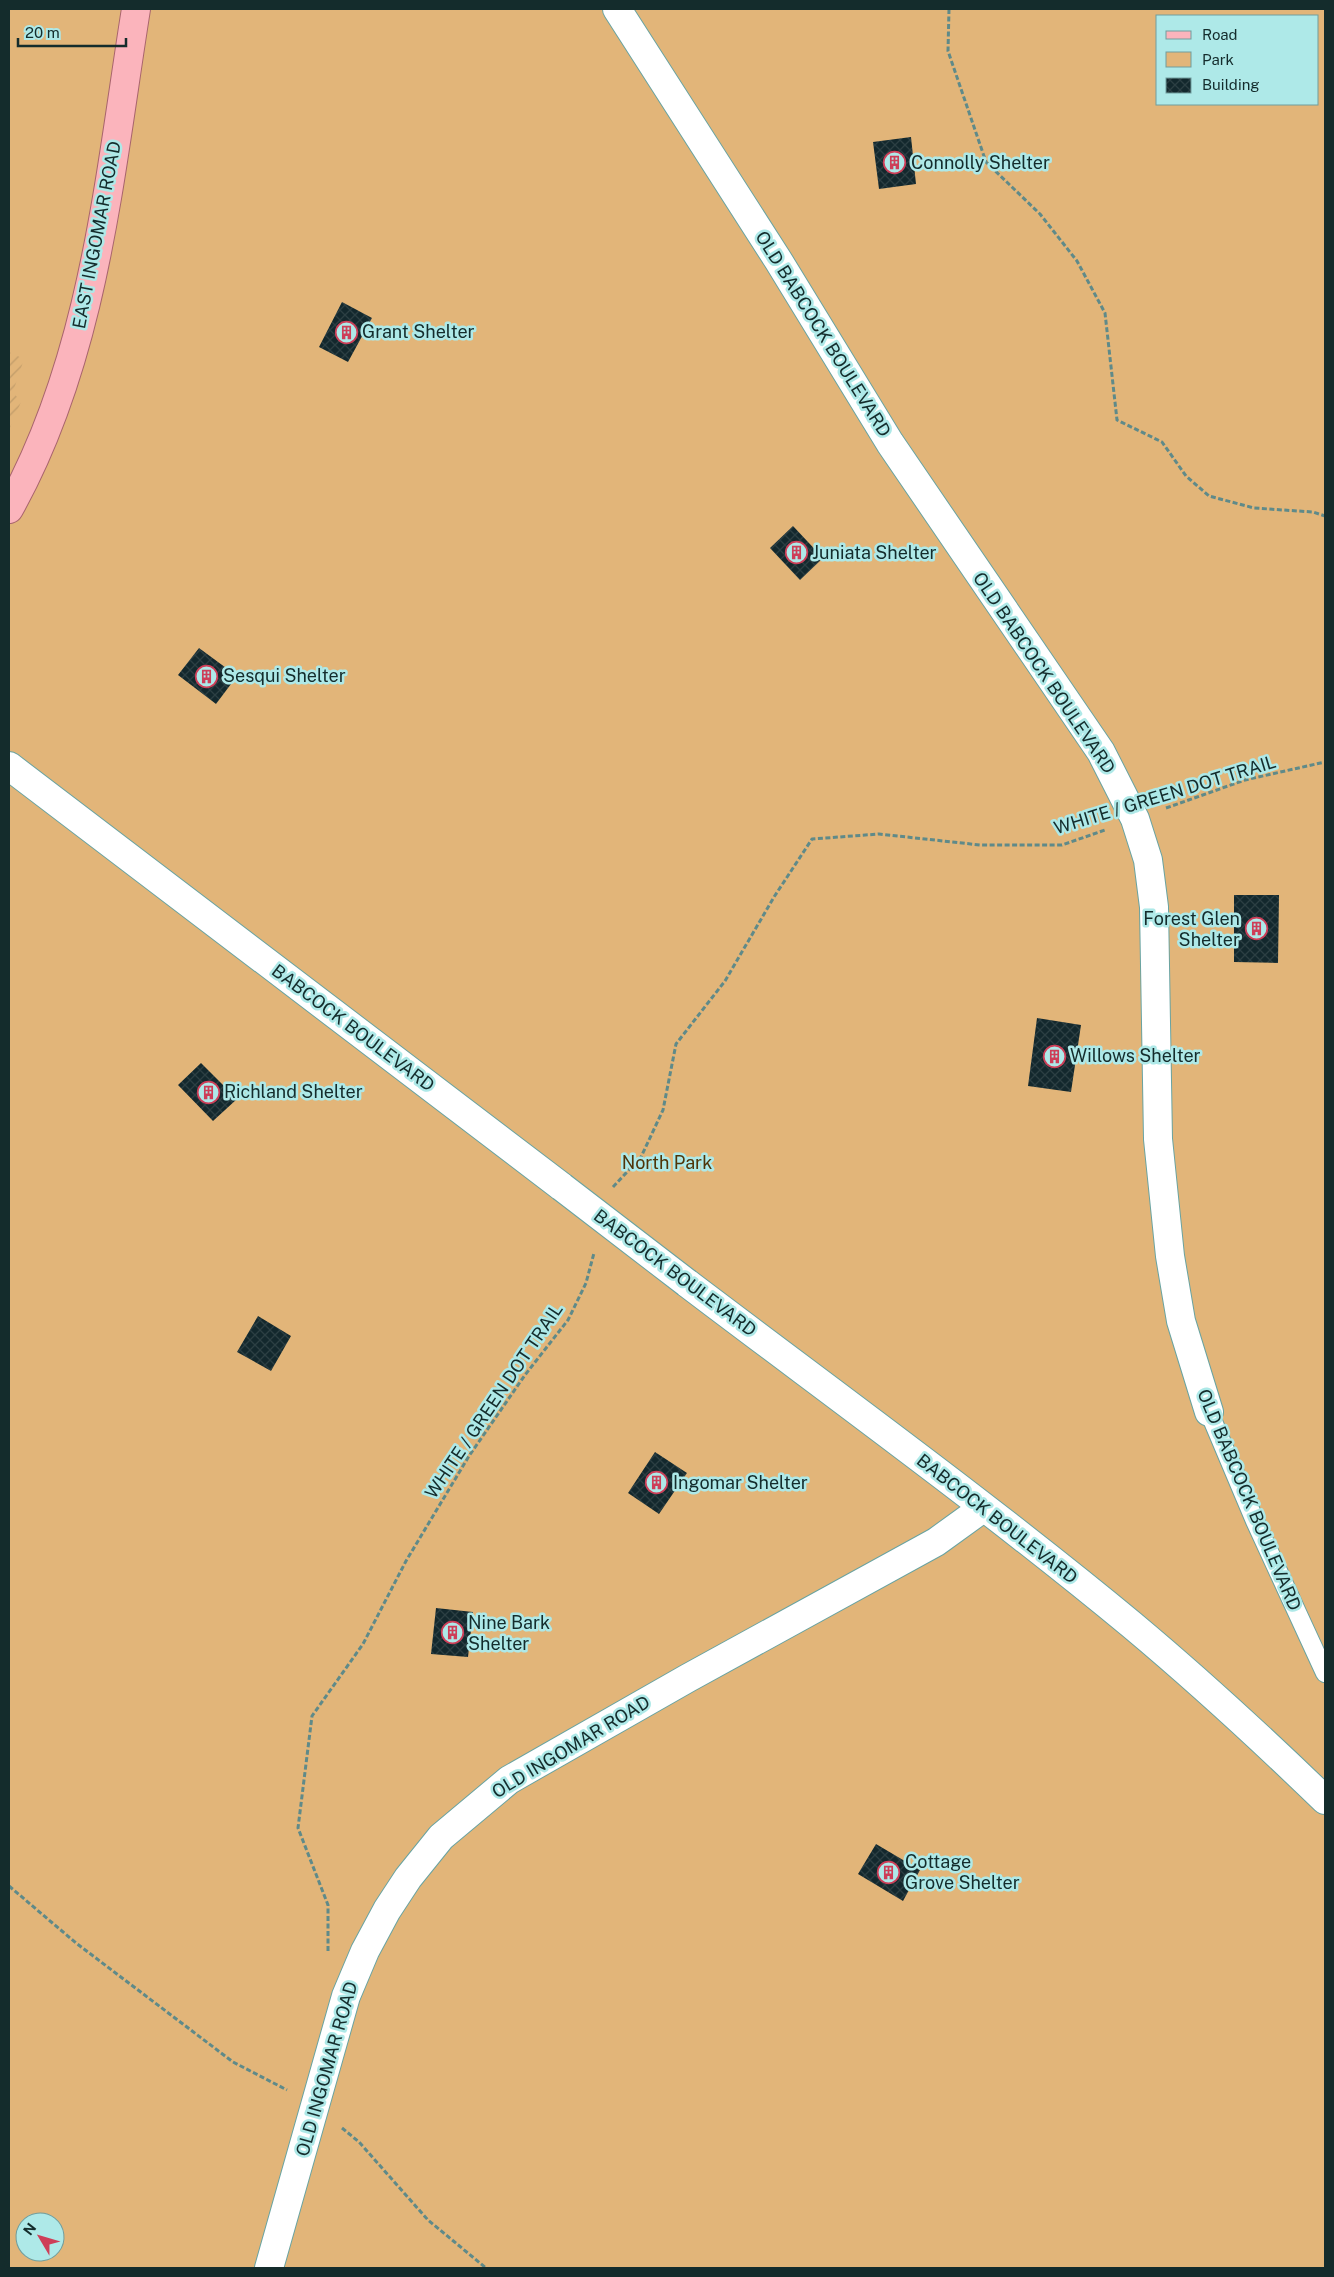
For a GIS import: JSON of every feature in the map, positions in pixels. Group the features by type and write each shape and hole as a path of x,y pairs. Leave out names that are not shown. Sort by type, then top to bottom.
{"main road":[{"name":"EAST INGOMAR ROAD","path":"9,509 37,450 81,329 95,265 136,9"}],"street":[{"name":"OLD BABCOCK BOULEVARD","path":"617,9 778,260 890,443 1101,752 1135,819 1148,860 1154,908 1158,1139 1170,1256 1180,1321 1209,1412"},
{"name":"BABCOCK BOULEVARD","path":"9,766 983,1508 1132,1625 1240,1717 1325,1800"},
{"name":"OLD INGOMAR ROAD","path":"269,2268 346,1996 365,1951 386,1910 402,1886 441,1837 509,1780 697,1673 936,1542 983,1508"}],"lane":[{"name":"OLD BABCOCK BOULEVARD","path":"1209,1412 1275,1566 1325,1673"}],"path":[{"path":"949,9 948,51 986,162 1040,214 1077,261 1105,313 1117,420 1162,442 1186,476 1209,496 1254,508 1313,512 1325,516"},
{"name":"WHITE / GREEN DOT TRAIL","path":"613,1188 641,1157 662,1110 676,1044 725,981 774,898 812,839 879,834 980,845 1062,845 1245,780 1325,762"},
{"name":"WHITE / GREEN DOT TRAIL","path":"328,1960 328,1905 298,1828 312,1716 363,1644 406,1561 469,1456 525,1375 568,1320 586,1283 597,1245"},
{"path":"9,1886 76,1943 233,2062 314,2104 359,2142 428,2220 486,2268"}],"green space":[{"name":"North Park","path":"9,9 1325,9 1325,2268 9,2268"},
{"path":"9,352 24,359 13,392 21,402 9,430"}],"building":[{"name":"Connolly Shelter","path":"911,137 916,184 879,189 873,142"},
{"name":"Grant Shelter","path":"342,302 372,318 348,362 319,347"},
{"name":"Juniata Shelter","path":"793,526 823,558 800,580 770,548"},
{"name":"Sesqui Shelter","path":"199,648 237,676 216,704 178,675"},
{"name":"Forest Glen Shelter","path":"1234,895 1279,895 1278,963 1234,962"},
{"name":"Willows Shelter","path":"1037,1018 1081,1025 1071,1092 1028,1086"},
{"name":"Richland Shelter","path":"201,1063 237,1099 213,1121 178,1085"},
{"path":"258,1316 291,1336 271,1371 237,1352"},
{"name":"Ingomar Shelter","path":"655,1452 687,1473 659,1514 628,1493"},
{"name":"Nine Bark Shelter","path":"436,1608 473,1612 468,1657 431,1654"},
{"name":"Cottage Grove Shelter","path":"876,1844 920,1870 903,1901 858,1874"}],"place":[{"name":"Connolly Shelter","path":"895,163"},
{"name":"Grant Shelter","path":"346,332"},
{"name":"Juniata Shelter","path":"796,553"},
{"name":"Sesqui Shelter","path":"207,676"},
{"name":"Forest Glen Shelter","path":"1256,929"},
{"name":"Willows Shelter","path":"1054,1056"},
{"name":"Richland Shelter","path":"208,1092"},
{"name":"Ingomar Shelter","path":"657,1483"},
{"name":"Nine Bark Shelter","path":"452,1633"},
{"name":"Cottage Grove Shelter","path":"889,1872"}]}
